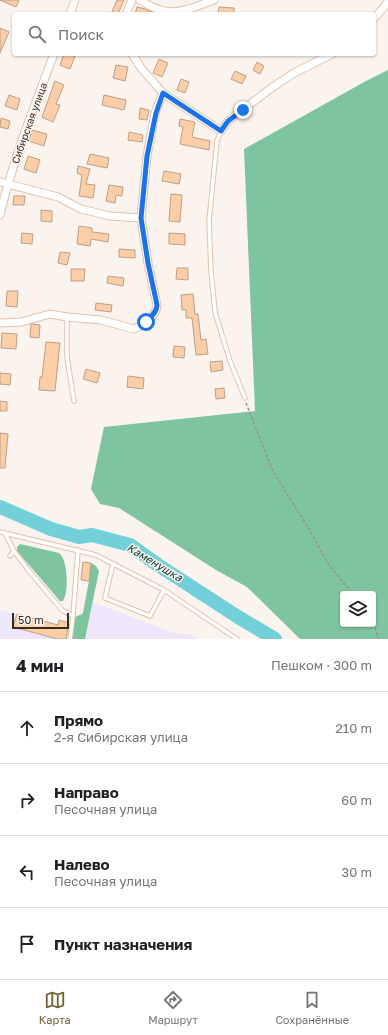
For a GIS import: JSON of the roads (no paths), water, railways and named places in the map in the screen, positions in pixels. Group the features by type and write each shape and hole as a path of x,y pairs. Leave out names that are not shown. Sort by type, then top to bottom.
{"street":[{"path":"71,12 75,0"},
{"path":"127,12 132,0"},
{"path":"140,0 163,12"},
{"path":"180,12 214,0"},
{"path":"376,17 388,2"},
{"name":"Сибирская улица","path":"0,215 4,182 53,56"},
{"path":"133,56 141,68 163,93 221,131 228,121 270,89 294,73 328,56"},
{"path":"0,323 21,322 50,314 101,320 134,329 146,322 155,312 157,305 148,263 141,218 147,156 156,113 163,93"},
{"path":"4,182 58,197 81,209 110,216 141,218"}],"lane":[{"path":"221,131 217,141 210,221 211,271 215,312 230,361 245,398"},
{"path":"67,317 67,357 74,401"},
{"path":"0,532 96,555 164,590 237,639"},
{"path":"5,533 14,550 62,610 73,616"},
{"path":"10,556 14,550"},
{"path":"70,639 78,550"},
{"path":"113,564 105,598 150,616 164,590"}],"waterway":[{"name":"Каменушка","path":"0,507 51,529 79,537 92,535 130,545 238,617 275,639"}]}
